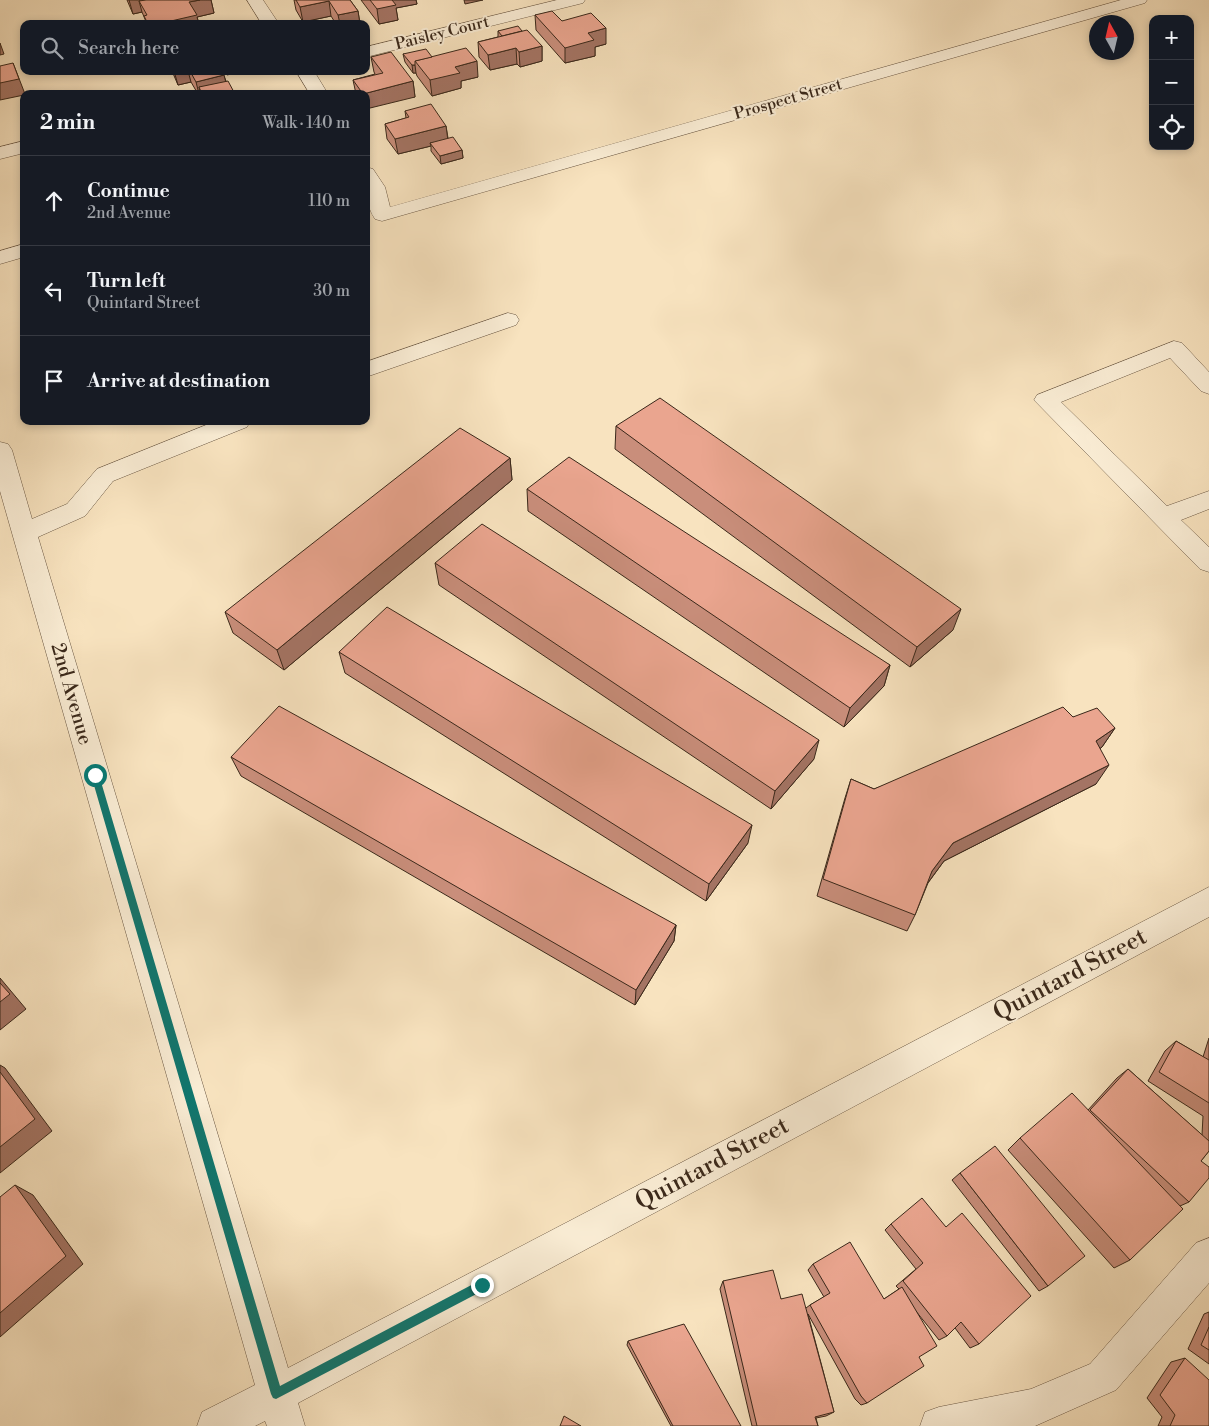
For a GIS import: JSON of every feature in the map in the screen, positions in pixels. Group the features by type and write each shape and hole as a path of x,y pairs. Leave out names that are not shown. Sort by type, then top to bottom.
{"street":[{"path":"255,0 269,20"},
{"name":"Paisley Court","path":"370,51 577,0"},
{"name":"Prospect Street","path":"370,179 375,187 382,215 1139,0"},
{"path":"307,75 317,90"},
{"path":"0,153 20,148"},
{"path":"0,258 20,251"},
{"path":"370,369 508,320"},
{"path":"1209,386 1174,348 1045,400 1209,562"},
{"path":"24,533 76,510 105,474 229,425"},
{"name":"2nd Avenue","path":"0,450 282,1410"},
{"path":"1164,517 1209,500"},
{"name":"Quintard Street","path":"216,1426 282,1410 1209,901"},
{"path":"939,1426 1032,1408 1103,1377 1209,1256"}],"building":[{"path":"200,0 189,2 197,15 175,20 146,20 144,16 147,15 139,1"},
{"path":"296,0 350,0 358,11 338,15 329,1 300,7"},
{"path":"370,0 392,0 396,5 377,9"},
{"path":"552,11 562,21 591,13 606,28 588,33 594,40 565,48 535,15"},
{"path":"518,26 522,31 502,36 498,31"},
{"path":"527,30 542,46 519,52 516,48 488,55 478,42"},
{"path":"466,48 477,61 455,67 460,73 430,80 415,61"},
{"path":"426,49 432,57 415,61 415,65 412,65 403,54"},
{"path":"391,52 413,81 370,92 370,90 360,90 353,80 383,73 371,57"},
{"path":"13,63 19,79 0,83 0,66"},
{"path":"192,75 224,75 196,82"},
{"path":"228,81 233,90 200,90 199,87"},
{"path":"431,104 446,126 395,139 385,124 409,117 405,111"},
{"path":"453,137 462,150 440,156 430,143"},
{"path":"660,398 961,609 917,647 616,426"},
{"path":"460,428 510,458 277,650 225,612"},
{"path":"569,457 890,665 850,708 527,489"},
{"path":"482,524 819,740 775,791 435,563"},
{"path":"387,607 752,825 709,884 339,652"},
{"path":"279,706 676,925 636,990 231,757"},
{"path":"1063,707 1073,717 1097,708 1115,728 1096,741 1109,765 953,843 932,871 915,915 823,879 851,779 874,789"},
{"path":"0,983 10,994 0,1002"},
{"path":"1176,1041 1209,1060 1209,1103 1159,1072"},
{"path":"1128,1069 1209,1141 1209,1151 1201,1161 1209,1167 1209,1178 1189,1202 1090,1110"},
{"path":"0,1072 35,1119 0,1147"},
{"path":"1072,1093 1183,1209 1130,1260 1020,1138"},
{"path":"995,1146 1085,1256 1048,1286 960,1173"},
{"path":"15,1185 66,1256 0,1313 0,1197"},
{"path":"922,1198 946,1227 962,1213 1031,1296 979,1344 961,1322 947,1336 903,1281 923,1263 891,1224"},
{"path":"850,1242 884,1299 902,1287 937,1346 919,1357 924,1366 867,1403 861,1396 810,1305 830,1293 813,1264"},
{"path":"773,1270 781,1299 802,1294 834,1412 815,1417 818,1426 757,1426 723,1281"},
{"path":"684,1324 741,1426 673,1426 628,1341"},
{"path":"1209,1327 1209,1350 1201,1345"},
{"path":"1185,1358 1209,1380 1209,1426 1170,1426 1175,1415 1160,1395"},
{"path":"564,1416 581,1426 560,1426"}],"route":[{"path":"95,775 276,1394 482,1285"}]}
